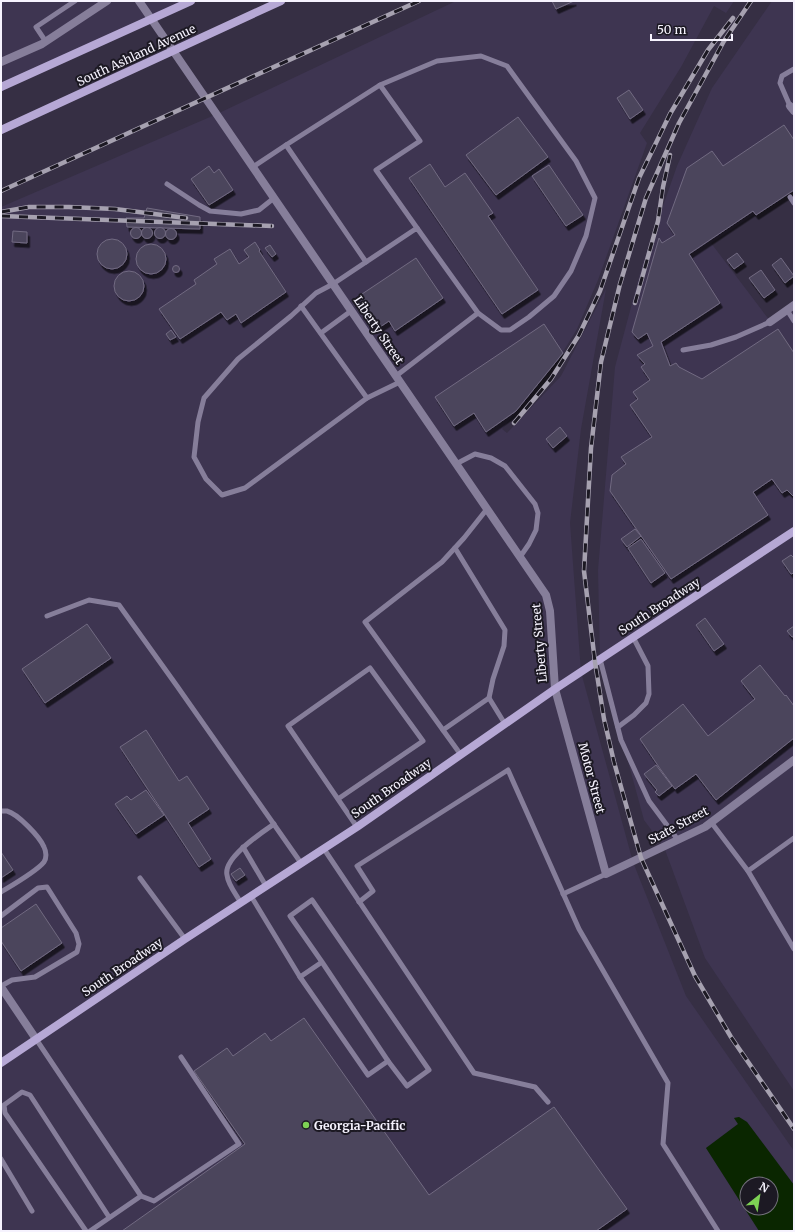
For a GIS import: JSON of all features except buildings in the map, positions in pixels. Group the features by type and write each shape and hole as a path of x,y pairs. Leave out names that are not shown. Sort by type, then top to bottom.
{"street":[{"path":"1,62 46,42 107,1"},
{"name":"Liberty Street","path":"139,1 546,595 550,611 555,688"},
{"path":"1,87 191,1"},
{"name":"South Ashland Avenue","path":"1,130 281,1"},
{"path":"770,322 791,308"},
{"name":"South Broadway","path":"1,1063 185,939 357,827 555,688 794,531"},
{"name":"Motor Street","path":"555,688 606,874"},
{"name":"State Street","path":"606,874 705,826 794,760"},
{"path":"1,986 36,1039"}],"lane":[{"path":"46,42 36,27 75,1"},
{"path":"253,167 286,144 380,85 437,62 481,56 507,66 576,161 595,198 586,236 571,271 554,296 529,317 510,330 501,330 478,313 376,170 420,141 380,85"},
{"path":"792,108 780,83 782,76 794,69"},
{"path":"286,144 366,262"},
{"path":"167,184 210,211 241,214 259,210 274,198"},
{"path":"790,197 794,203"},
{"path":"417,228 333,284 316,293 238,359 204,398 198,422 194,457 206,479 222,495 245,488 367,398 398,379 478,313"},
{"path":"301,306 367,398"},
{"path":"791,308 794,321"},
{"path":"321,333 352,311"},
{"path":"684,350 711,345 736,337 770,322"},
{"path":"456,464 475,454 491,458 505,466 535,504 538,513 536,530 520,557"},
{"path":"461,755 365,622 442,562 487,509"},
{"path":"443,730 489,698 493,679 504,646 505,630 455,548"},
{"path":"47,616 88,600 119,605 301,864"},
{"path":"618,728 634,716 646,703 649,694 648,666 633,638"},
{"path":"600,659 622,740 649,801 678,840"},
{"path":"338,799 423,741 370,668 288,726 357,827"},
{"path":"489,698 505,724"},
{"path":"360,902 373,891 357,866 508,770 579,929 668,1083 663,1144 718,1231"},
{"path":"1,811 8,811 28,825 44,847 46,854 44,862 33,872 1,892"},
{"path":"711,822 748,871 794,949"},
{"path":"241,903 229,884 226,873 239,850 274,824"},
{"path":"748,871 794,838"},
{"path":"243,847 266,886"},
{"path":"324,849 474,1073 534,1087 548,1102"},
{"path":"563,894 606,874"},
{"path":"140,878 185,939"},
{"path":"1,916 38,888 47,887 76,932 79,944 77,952 35,977 12,980 1,986"},
{"path":"251,896 300,977 368,1075 388,1061"},
{"path":"312,900 429,1070 407,1086 388,1061 322,962 290,916 312,900"},
{"path":"300,977 322,962"},
{"path":"36,1039 141,1196 154,1201 239,1144 181,1057"},
{"path":"86,1231 5,1113 4,1105 22,1092 30,1095 109,1217"},
{"path":"1,1159 32,1211"},
{"path":"90,1231 141,1196"}],"shaded area":[{"path":"1,1 191,1 1,87"},
{"path":"456,1 734,1 726,13 714,6 681,67 640,133 647,143 598,280 577,329 558,360 502,429 507,433 561,376 606,289 581,429 570,523 581,672 633,862 686,996 794,1151 794,1185 747,1122 739,1117 734,1118 738,1124 706,1148 739,1200 739,1216 749,1216 759,1231 1,1231 1,207 217,114"},
{"path":"772,1 794,1 794,188 711,243 770,321 794,305 794,1091 705,958 664,847 644,820 600,659 598,570 615,367 642,266 677,166 712,88"},
{"path":"739,1117 747,1122 794,1185 794,1231 759,1231 749,1216 779,1216 779,1176 739,1176 739,1200 706,1148 738,1124 734,1118"}],"railway":[{"path":"1,191 419,1"},
{"path":"751,1 724,41 679,123 646,198 620,284 601,362 591,448 584,571 595,662 604,719 614,762 641,858 695,976 731,1037 794,1129"},
{"path":"514,423 551,379 579,335 600,291 639,178 670,114 708,50 733,18"},
{"path":"635,303 658,221 670,155"},
{"path":"1,212 29,207 69,207 115,209 186,218"},
{"path":"1,216 272,226"}],"place":[{"name":"Georgia-Pacific","path":"306,1125"}]}
